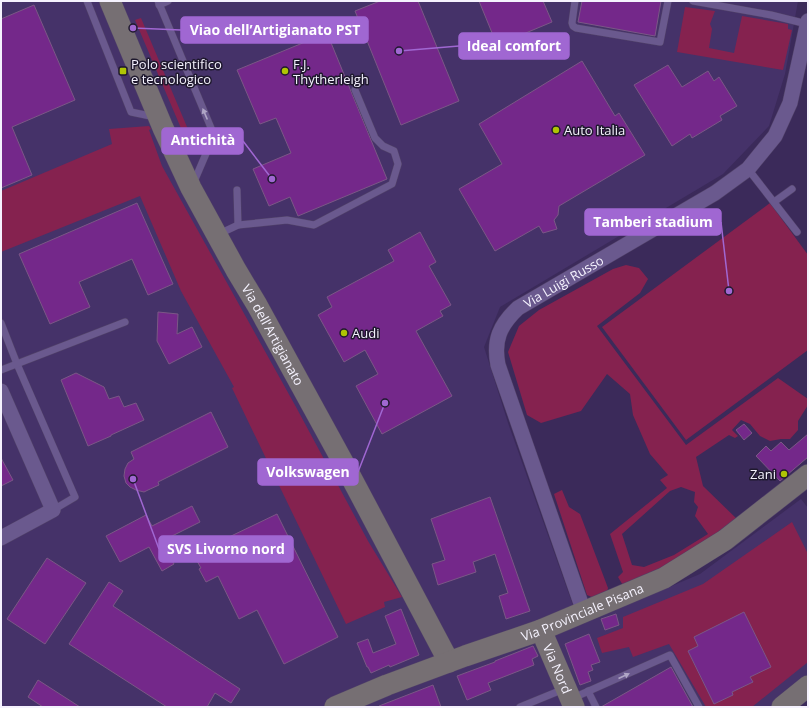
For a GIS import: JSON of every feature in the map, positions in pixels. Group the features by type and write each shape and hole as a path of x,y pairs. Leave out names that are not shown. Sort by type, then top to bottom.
{"street":[{"name":"Via dell'Artigianato","path":"110,1 159,118 191,188 343,462 449,662"},
{"name":"Via Luigi Russo","path":"584,612 498,365 495,347 498,337 505,322 518,308 715,193 748,169 775,136 790,103 808,22"},
{"path":"1,391 53,510 1,538"},
{"name":"Via Provinciale Pisana","path":"335,707 386,685 541,630 664,578 725,540 808,475"},
{"name":"Via Nord","path":"541,630 576,696"},
{"path":"782,705 808,686"}],"lane":[{"path":"87,1 131,112 159,118"},
{"path":"168,1 159,3 214,135 191,188"},
{"path":"575,1 572,23 576,28 660,42 668,1"},
{"path":"693,1 808,22"},
{"path":"217,235 238,226 287,220 314,225 392,184 398,164 394,151 383,146 375,138 355,90"},
{"path":"748,169 798,232"},
{"path":"774,202 792,189"},
{"path":"237,190 238,226"},
{"path":"1,370 125,322"},
{"path":"1,323 17,364 75,497 53,510"},
{"path":"520,707 576,696 670,655 699,707"},
{"path":"576,696 596,707"}],"shaded area":[{"path":"1,1 798,1 785,74 769,126 723,174 500,307 484,347 508,423 580,625 700,574 801,499 808,508 808,678 773,707 1,707"},
{"path":"685,7 715,11 710,24 712,29 709,48 734,53 742,16 788,24 788,29 792,30 783,70 677,52"},
{"path":"141,18 190,134 196,132 198,137 195,143 189,143 186,140 135,20"},
{"path":"149,126 151,129 149,130 162,166 296,407 368,541 402,597 384,602 385,607 346,624 232,388 234,387 181,291 140,196 1,252 1,191 112,144 109,129"},
{"path":"770,203 808,255 808,350 686,440 602,327"},
{"path":"626,265 639,268 648,279 640,293 597,326 686,445 778,378 808,399 808,405 798,421 798,430 790,439 770,441 760,436 750,424 741,420 732,430 738,436 735,438 729,435 696,457 703,486 739,521 679,563 624,587 618,577 623,572 610,534 667,488 660,480 668,475 650,454 633,415 630,394 607,374 581,411 541,423 527,415 508,352 519,326 539,310 613,269","holes":["681,487 695,492 694,502 698,507 695,516 708,534 674,555 644,567 632,565 622,534 670,491"]},
{"path":"562,490 569,507 580,514 608,588 607,592 594,598 587,595 554,494"},
{"path":"792,522 808,554 808,662 752,707 706,707 669,644 633,657 629,647 602,653 597,638 623,628 623,617 703,584","holes":["744,613 750,677 753,682 732,692 733,695 714,704 688,651 698,646 694,637"]}],"building":[{"path":"380,1 418,1 459,101 401,125 355,11"},
{"path":"479,1 543,1 552,22 497,45"},
{"path":"582,1 661,1 655,36 578,22"},
{"path":"34,5 75,100 12,127 32,175 1,188 1,19"},
{"path":"327,33 387,179 298,216 290,197 269,206 253,169 291,153 276,118 260,124 237,70"},
{"path":"582,61 615,116 619,113 645,155 559,206 558,215 554,220 557,229 543,233 539,226 495,251 459,189 502,164 479,124"},
{"path":"668,65 682,87 708,71 714,81 719,77 737,106 720,116 722,120 692,138 690,134 672,146 634,85"},
{"path":"137,203 173,284 148,295 132,259 79,282 90,307 50,324 19,254"},
{"path":"420,232 436,262 429,266 451,305 440,311 443,316 416,331 452,396 382,434 356,386 378,374 365,350 344,362 318,315 332,307 327,297 394,261 388,250"},
{"path":"158,312 178,314 177,334 192,327 202,347 169,364 157,341"},
{"path":"76,373 104,387 109,399 119,396 124,407 136,403 144,420 88,446 61,380"},
{"path":"211,412 228,447 158,482 159,485 144,492 130,487 126,483 124,476 125,469 128,463 134,459 131,452"},
{"path":"744,424 752,433 744,440 736,430"},
{"path":"808,434 808,457 780,481 756,456 766,446 771,451 781,442 789,450"},
{"path":"1,458 13,480 1,486"},
{"path":"490,497 530,611 506,619 499,596 508,593 495,554 473,562 476,572 438,585 432,564 445,560 431,519"},
{"path":"192,506 200,522 162,541 174,564 162,571 149,547 120,562 106,536 146,515 152,526"},
{"path":"277,514 338,637 284,664 257,610 239,619 218,576 206,582 199,569 201,568 193,554"},
{"path":"47,558 86,583 45,644 7,619"},
{"path":"109,582 123,591 113,606 240,689 231,703 215,693 207,707 167,707 69,644"},
{"path":"401,609 419,655 371,673 357,643 368,639 373,653 396,644 385,616"},
{"path":"744,612 771,667 750,677 753,682 732,692 733,695 714,704 688,651 698,646 694,637"},
{"path":"616,614 619,625 605,630 601,619"},
{"path":"589,634 600,662 591,665 593,670 588,672 591,681 580,685 565,644"},
{"path":"533,646 538,656 532,659 534,665 488,683 491,690 467,700 457,676"},
{"path":"671,667 693,707 601,707"},
{"path":"38,680 80,707 43,707 28,697"},
{"path":"433,685 441,707 379,707 379,706"}],"place":[{"name":"Viao dell’Artigianato PST","path":"133,28"},
{"name":"Ideal comfort","path":"399,51"},
{"name":"Polo scientifico e tecnologico","path":"123,71"},
{"name":"F.J. Thytherleigh","path":"285,71"},
{"name":"Auto Italia","path":"556,130"},
{"name":"Antichità","path":"272,179"},
{"name":"Tamberi stadium","path":"729,291"},
{"name":"Audi","path":"344,333"},
{"name":"Volkswagen","path":"385,403"},
{"name":"Zani","path":"784,474"},
{"name":"SVS Livorno nord","path":"133,479"}]}
